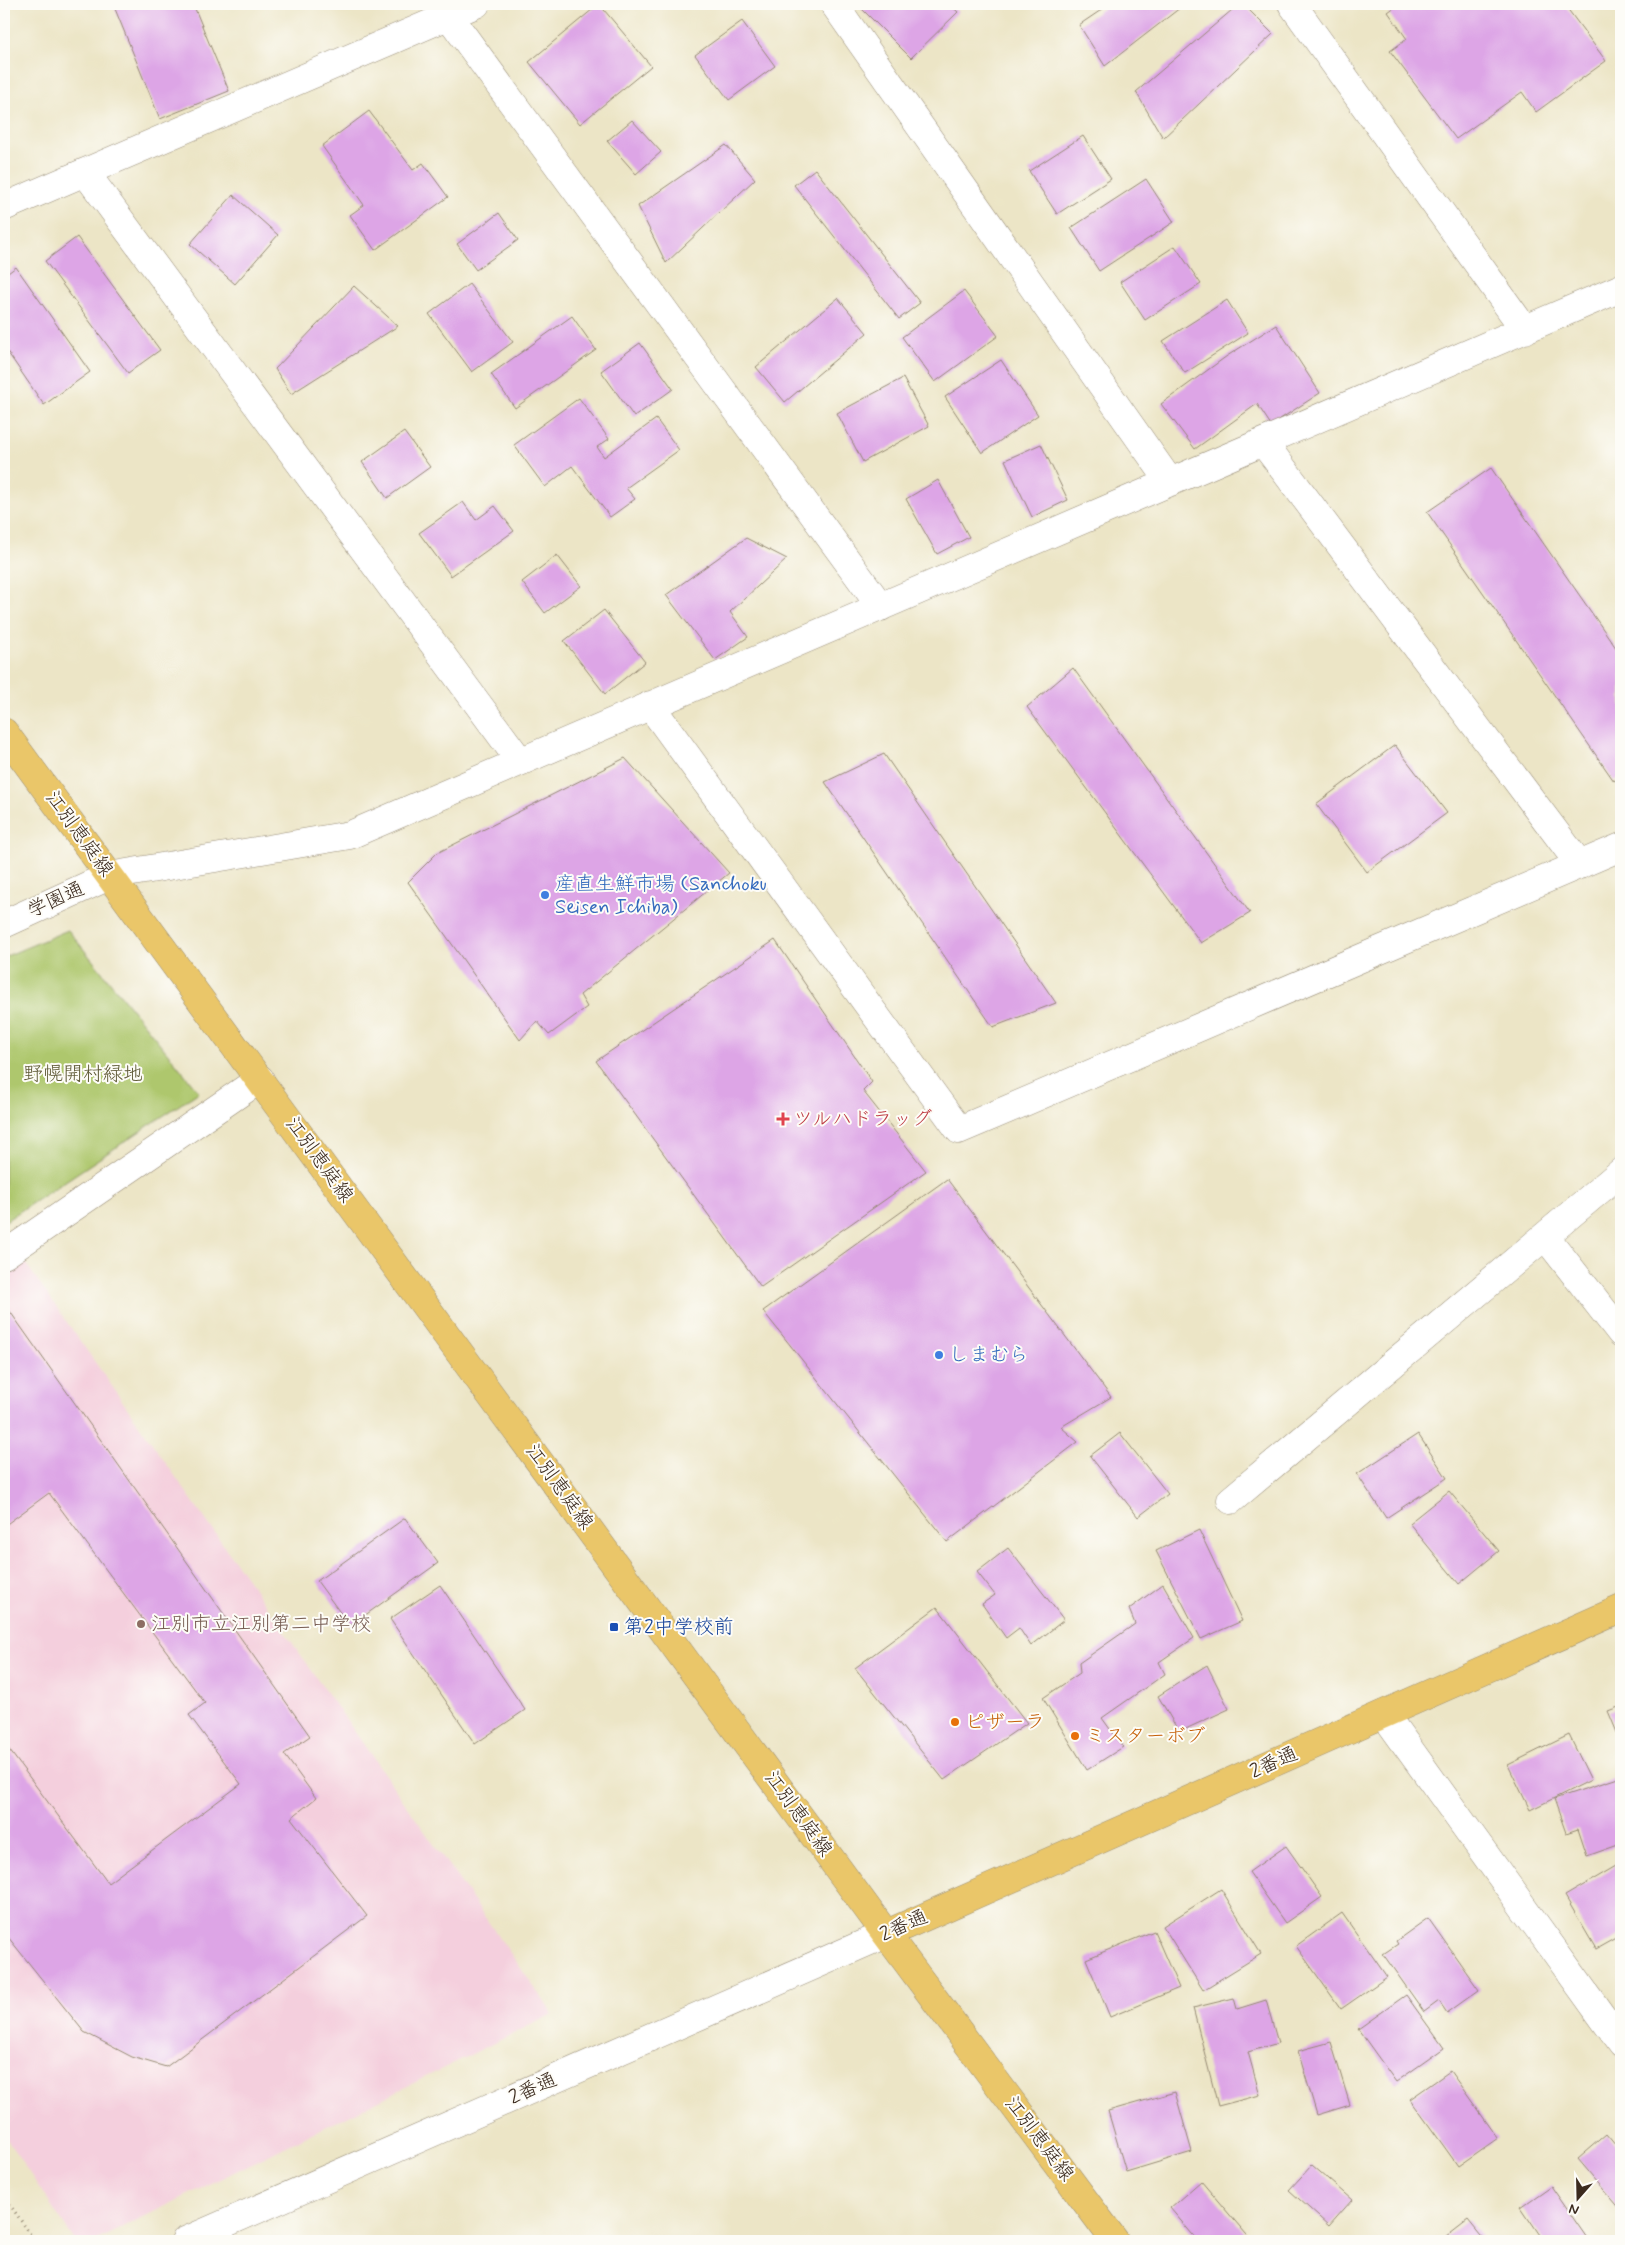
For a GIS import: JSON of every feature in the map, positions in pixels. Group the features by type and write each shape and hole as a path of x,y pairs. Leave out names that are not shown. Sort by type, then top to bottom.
{"main road":[{"name":"江別恵庭線","path":"4,732 886,1934 1115,2241"},
{"name":"2番通","path":"886,1934 1621,1609"}],"street":[{"path":"4,208 445,10 476,4"},
{"path":"834,4 1170,482"},
{"path":"1292,4 1524,330"},
{"path":"445,10 880,607"},
{"path":"85,172 520,761"},
{"name":"学園通","path":"4,924 109,876 350,834 1621,288"},
{"path":"1263,442 1580,865"},
{"path":"650,705 959,1130 1621,847"},
{"path":"4,1255 260,1079"},
{"path":"1231,1500 1621,1172"},
{"path":"1545,1236 1621,1333"},
{"path":"1384,1714 1621,2043"},
{"name":"2番通","path":"185,2241 886,1934"}],"path":[{"path":"4,2196 35,2241"}],"shaded area":[{"name":"江別市立江別第二中学校","path":"5,1234 553,2014 95,2241 75,2241 4,2135"}],"green space":[{"name":"野幌開村緑地","path":"68,930 199,1092 4,1222 4,957"}],"building":[{"path":"113,4 193,4 229,91 160,119"},
{"path":"599,4 651,66 580,124 529,62"},
{"path":"865,4 949,4 958,12 911,58 861,8"},
{"path":"1110,4 1185,4 1105,66 1079,25"},
{"path":"1239,4 1243,4 1273,34 1163,138 1136,92"},
{"path":"1399,4 1564,4 1606,61 1536,112 1522,92 1456,139 1390,51 1407,39 1388,12"},
{"path":"742,21 775,66 729,100 695,55"},
{"path":"369,111 413,170 423,163 448,197 375,250 350,215 364,205 322,146"},
{"path":"632,120 661,152 636,174 607,141"},
{"path":"1083,136 1111,179 1057,214 1029,171"},
{"path":"726,145 755,179 666,263 638,206"},
{"path":"815,169 920,303 899,319 794,185"},
{"path":"1146,179 1174,222 1099,271 1071,228"},
{"path":"233,195 278,235 235,284 190,244"},
{"path":"499,213 518,240 476,270 457,244"},
{"path":"77,237 160,350 128,373 45,261"},
{"path":"1175,246 1201,284 1145,320 1120,282"},
{"path":"16,267 90,372 44,405 4,347 4,276"},
{"path":"469,284 513,342 472,372 429,314"},
{"path":"354,286 398,326 291,394 275,369"},
{"path":"964,291 998,336 935,382 902,337"},
{"path":"838,298 867,333 785,402 756,367"},
{"path":"1227,300 1248,333 1185,373 1163,341"},
{"path":"572,316 596,350 515,408 491,374"},
{"path":"1276,325 1320,393 1271,425 1257,404 1195,449 1161,404 1227,356"},
{"path":"640,343 673,389 634,417 601,371"},
{"path":"1001,360 1038,415 982,453 945,397"},
{"path":"903,378 929,426 863,462 837,413"},
{"path":"579,398 609,439 597,447 604,457 656,419 679,450 626,488 635,499 610,517 572,466 545,487 514,445"},
{"path":"404,432 430,467 387,498 362,462"},
{"path":"1041,444 1068,500 1032,517 1005,460"},
{"path":"1491,468 1621,655 1621,776 1614,781 1427,512"},
{"path":"938,480 969,537 937,554 906,499"},
{"path":"463,502 476,520 495,506 514,531 451,576 419,533"},
{"path":"746,538 787,559 730,612 748,637 715,660 666,595"},
{"path":"557,555 581,586 545,613 522,582"},
{"path":"604,610 645,662 605,694 564,641"},
{"path":"1073,668 1250,913 1201,943 1027,707"},
{"path":"1395,745 1447,813 1367,872 1316,804"},
{"path":"884,754 1056,1003 993,1027 825,782"},
{"path":"625,758 729,873 580,995 587,1007 549,1035 537,1021 520,1040 408,882 437,853"},
{"path":"775,940 872,1082 863,1091 926,1171 761,1287 596,1061"},
{"path":"947,1179 1111,1397 1061,1427 1078,1442 947,1542 763,1311"},
{"path":"4,1303 310,1736 284,1754 316,1798 291,1818 367,1916 166,2067 132,2057 84,2032 4,1932 4,1743 108,1883 241,1784 189,1715 205,1703 49,1493 4,1526"},
{"path":"1120,1433 1168,1494 1138,1517 1090,1456"},
{"path":"1418,1434 1447,1478 1386,1518 1357,1474"},
{"path":"1449,1491 1499,1551 1459,1584 1409,1523"},
{"path":"405,1518 438,1563 350,1626 317,1581"},
{"path":"1199,1530 1242,1621 1201,1639 1156,1551"},
{"path":"1008,1548 1064,1620 1031,1646 1019,1628 1006,1638 982,1604 995,1595 977,1572"},
{"path":"1163,1584 1194,1638 1159,1662 1165,1674 1102,1718 1123,1747 1087,1770 1043,1698 1080,1673 1079,1663 1135,1624 1129,1609"},
{"path":"440,1585 525,1710 475,1744 390,1619"},
{"path":"937,1607 1027,1723 944,1780 855,1668"},
{"path":"1207,1665 1229,1709 1179,1732 1158,1696"},
{"path":"1621,1706 1621,1742 1608,1711"},
{"path":"1569,1735 1591,1780 1530,1810 1508,1765"},
{"path":"1621,1777 1621,1844 1587,1856 1578,1829 1566,1833 1554,1799"},
{"path":"1286,1846 1322,1897 1285,1923 1249,1872"},
{"path":"1621,1863 1621,1935 1596,1949 1565,1896"},
{"path":"1221,1889 1261,1954 1203,1990 1163,1926"},
{"path":"1342,1913 1387,1977 1341,2009 1296,1946"},
{"path":"1428,1918 1479,1990 1447,2013 1439,2001 1424,2012 1383,1954 1398,1944 1396,1941"},
{"path":"1154,1931 1179,1988 1110,2017 1086,1959"},
{"path":"1406,1995 1444,2048 1396,2082 1358,2029"},
{"path":"1234,1998 1237,2009 1266,2000 1278,2043 1248,2052 1260,2095 1218,2106 1193,2008"},
{"path":"1331,2042 1350,2105 1317,2115 1298,2051"},
{"path":"1450,2071 1498,2138 1458,2166 1410,2099"},
{"path":"1175,2092 1192,2152 1126,2172 1108,2111"},
{"path":"1607,2134 1621,2151 1621,2210 1578,2159"},
{"path":"1312,2165 1352,2200 1329,2226 1289,2190"},
{"path":"1201,2181 1252,2241 1198,2241 1170,2208"},
{"path":"1551,2186 1589,2241 1544,2241 1521,2207"},
{"path":"1468,2220 1485,2241 1441,2241"}],"place":[{"name":"産直生鮮市場 (Sanchoku Seisen Ichiba)","path":"545,895"},
{"name":"ツルハドラッグ","path":"783,1119"},
{"name":"しまむら","path":"939,1355"},
{"name":"江別市立江別第二中学校","path":"141,1624"},
{"name":"第2中学校前","path":"614,1627"},
{"name":"ピザーラ","path":"955,1722"},
{"name":"ミスターボブ","path":"1075,1736"}]}
